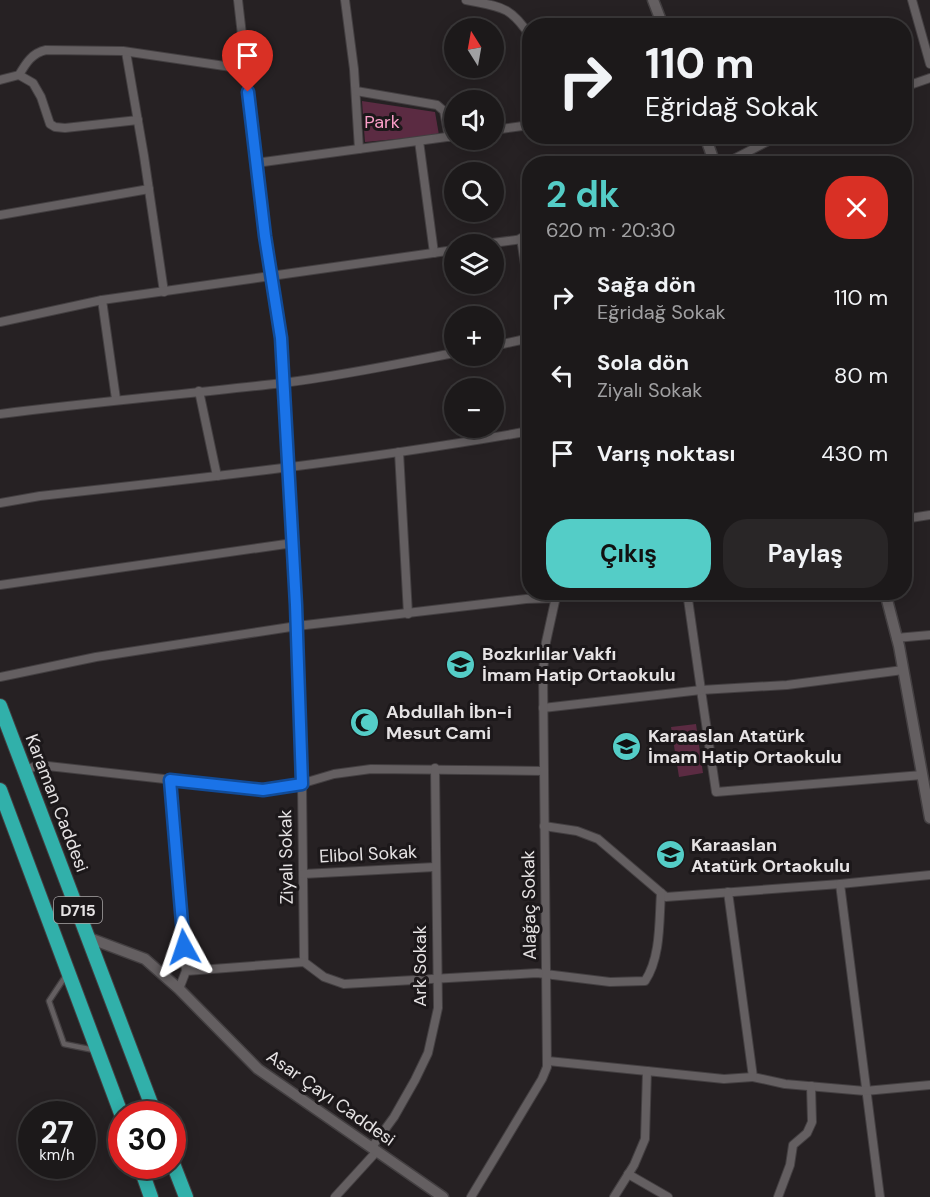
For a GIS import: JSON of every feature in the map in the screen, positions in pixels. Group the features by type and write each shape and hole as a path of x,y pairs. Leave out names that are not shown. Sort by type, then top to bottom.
{"highway":[{"name":"Karaman Caddesi","path":"0,706 150,1101"},
{"name":"D715","path":"0,790 116,1101"},
{"path":"145,1179 151,1197"},
{"path":"179,1179 186,1197"}],"street":[{"name":"Ziyalı Sokak","path":"238,0 256,163 281,338 297,626 304,962"},
{"path":"345,0 356,91 359,149"},
{"path":"466,0 505,8 522,24"},
{"path":"653,0 660,18"},
{"path":"912,0 930,64"},
{"path":"0,80 19,75 37,52 45,50 126,52 245,69"},
{"path":"126,52 164,292"},
{"path":"19,75 33,83 41,97 50,124 55,127 65,128 138,120"},
{"path":"912,84 930,78"},
{"path":"356,91 437,105 444,111"},
{"path":"504,128 522,125"},
{"path":"256,163 444,137"},
{"path":"419,141 434,253"},
{"path":"739,156 763,144"},
{"path":"0,215 149,189"},
{"path":"504,241 522,238"},
{"path":"0,322 102,300 444,252"},
{"path":"102,300 116,399"},
{"path":"504,343 522,340"},
{"path":"0,414 116,399 284,382 390,366 444,355"},
{"path":"199,391 217,476"},
{"path":"0,503 40,496 289,468 522,432"},
{"path":"399,452 408,614"},
{"path":"912,518 930,515"},
{"path":"0,585 293,543"},
{"path":"0,677 96,657 297,626 522,600"},
{"name":"Alağaç Sokak","path":"471,1197 542,1079 548,1061 543,708 544,656 555,600"},
{"path":"688,600 716,792 922,775"},
{"path":"887,600 903,670 930,818"},
{"path":"896,638 930,634"},
{"path":"543,708 701,690 787,685 903,670"},
{"path":"25,770 39,765 263,790 302,784 334,774 371,769 544,771"},
{"name":"Ark Sokak","path":"335,1197 374,1149 416,1080 428,1053 438,1008 435,768"},
{"path":"170,780 186,971 179,989"},
{"path":"544,826 577,831 597,839 666,897 930,875"},
{"name":"Elibol Sokak","path":"303,874 435,867"},
{"path":"840,884 880,1197"},
{"path":"728,892 753,1077"},
{"path":"186,971 304,962 324,977 344,984 546,973 610,982 645,981 654,962 661,893"},
{"name":"Asar Çayı Caddesi","path":"89,938 145,959 179,989 258,1068 444,1197"},
{"path":"548,1061 724,1079 753,1077 865,1091 930,1085"},
{"path":"614,1197 645,1139 647,1071"},
{"path":"778,1197 790,1165 793,1144 807,1132 812,1122 811,1086"},
{"path":"628,1174 668,1197"}],"lane":[{"path":"68,972 49,1001 64,1044 97,1050"}],"green space":[{"name":"Park","path":"362,101 435,112 439,135 365,142"},
{"path":"696,724 703,773 679,777 671,727"}],"place":[{"name":"Bozkırlılar Vakfı İmam Hatip Ortaokulu","path":"461,664"},
{"name":"Abdullah İbn-i Mesut Cami","path":"365,722"},
{"name":"Karaaslan Atatürk İmam Hatip Ortaokulu","path":"627,746"},
{"name":"Karaaslan Atatürk Ortaokulu","path":"670,855"}],"route":[{"path":"184,947 170,780 263,790 302,784 289,453 281,338 265,236 248,92"}]}
